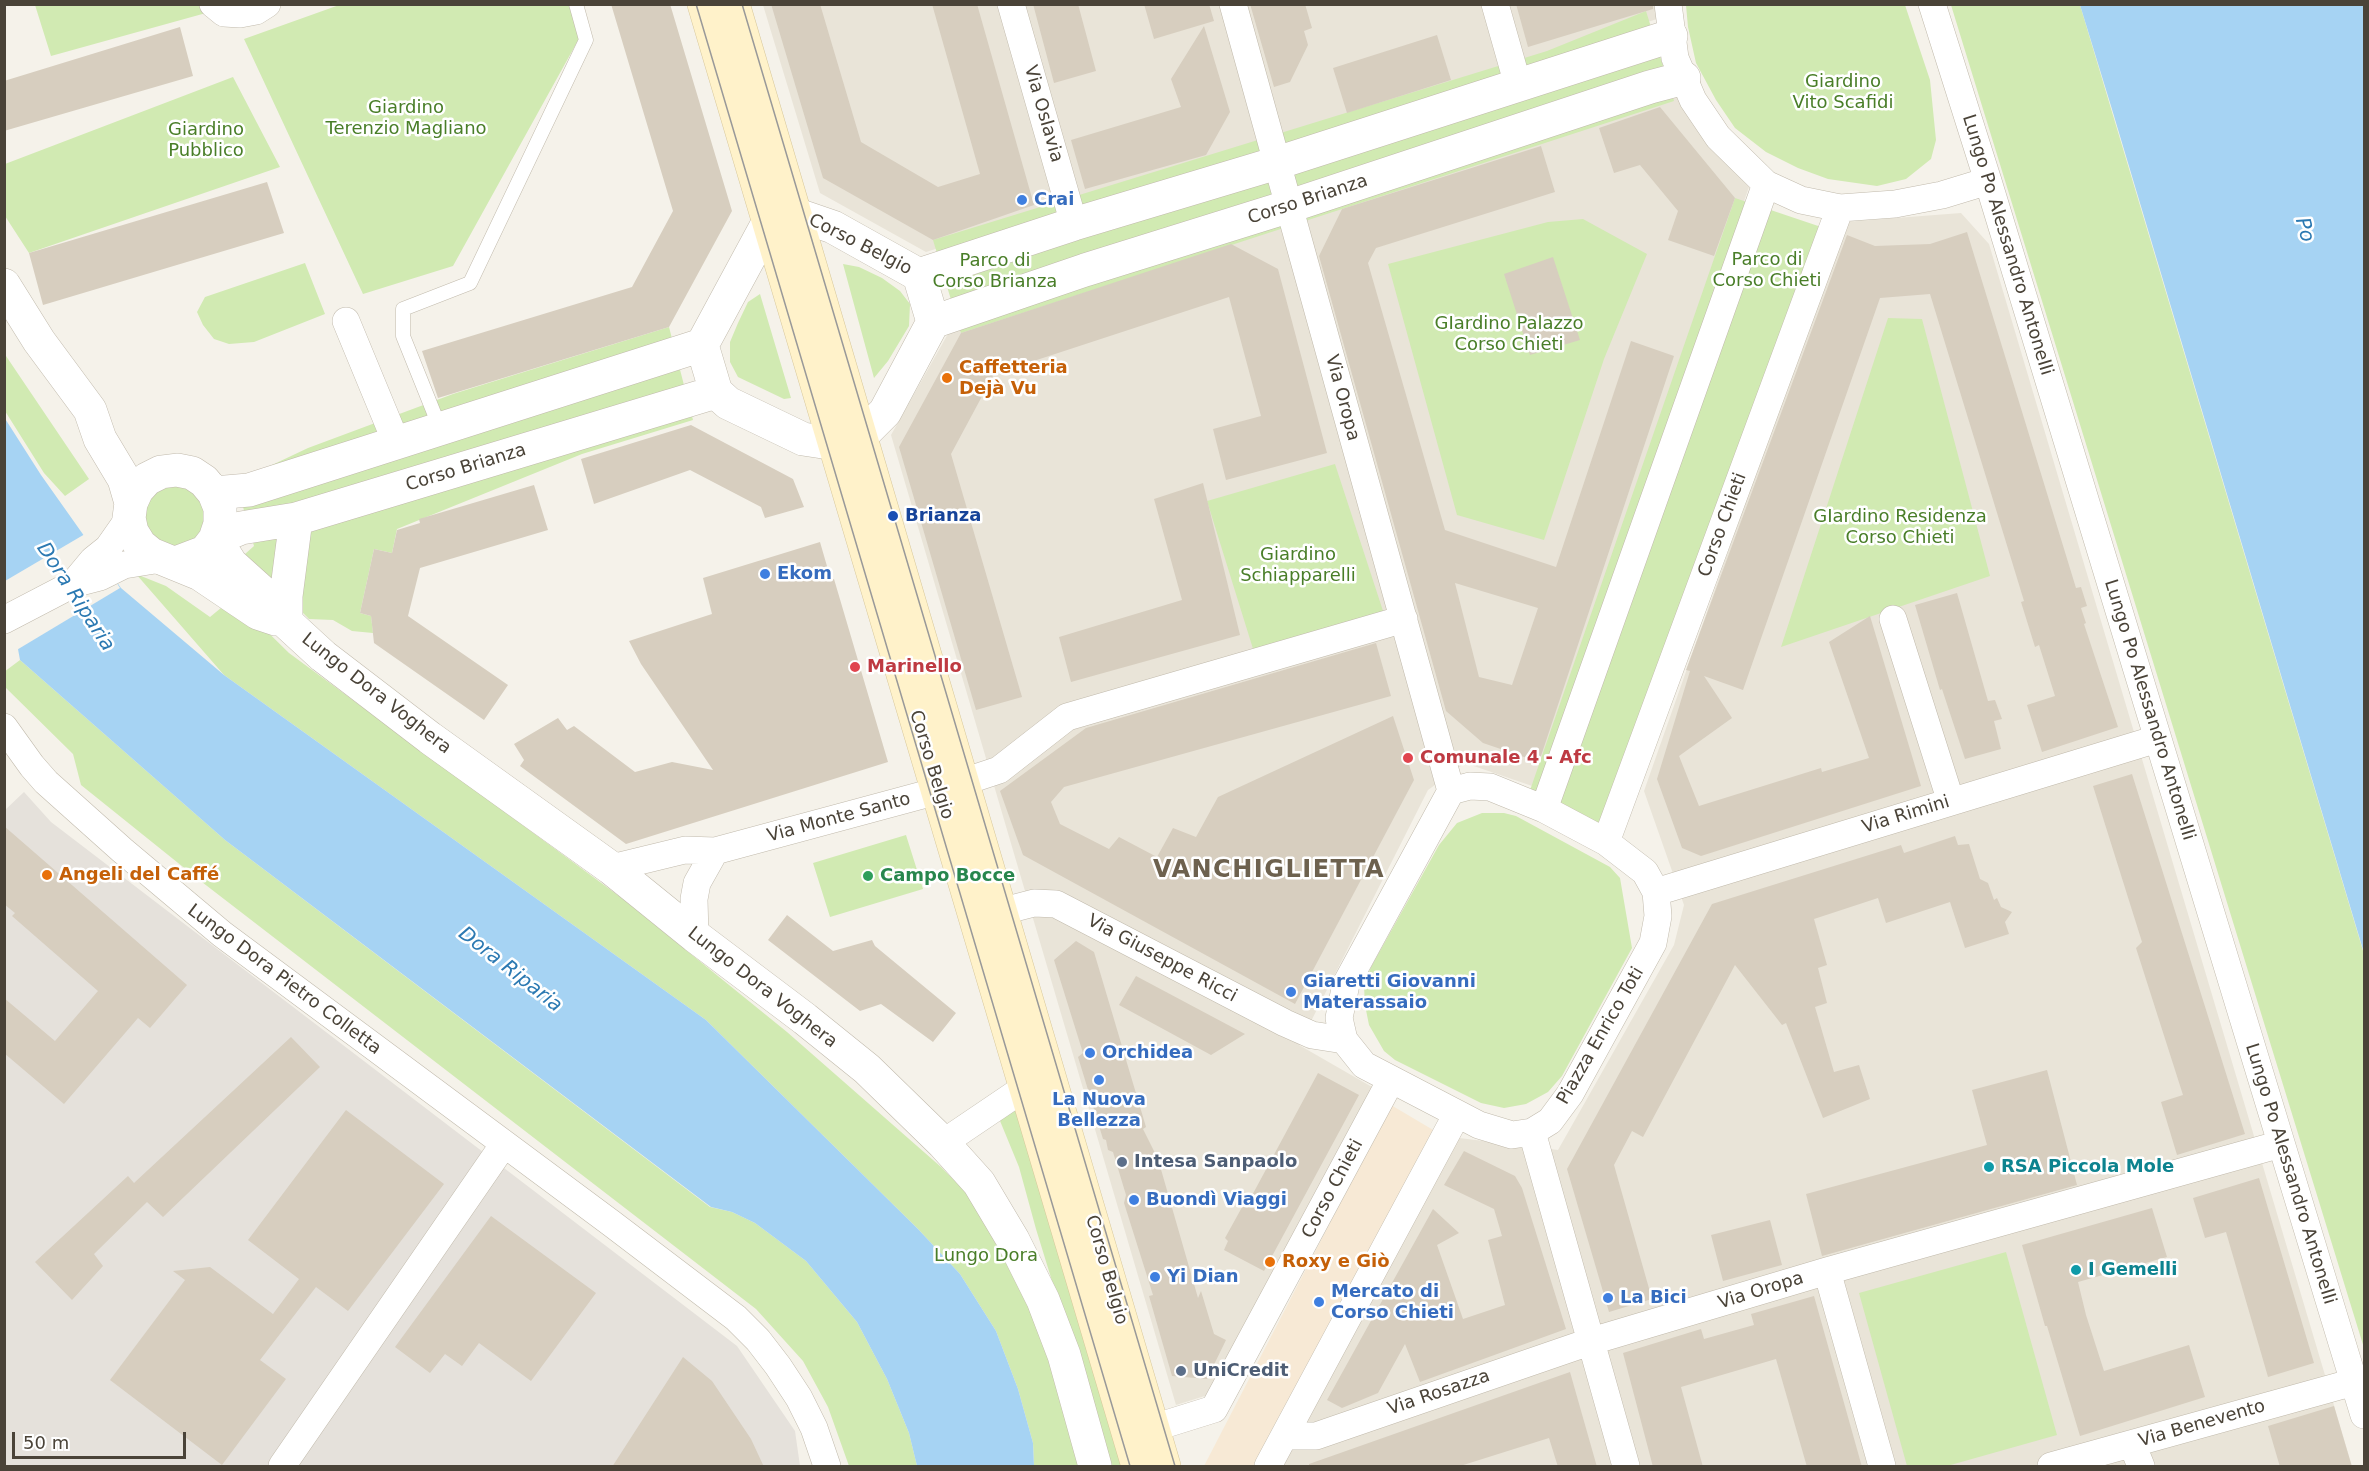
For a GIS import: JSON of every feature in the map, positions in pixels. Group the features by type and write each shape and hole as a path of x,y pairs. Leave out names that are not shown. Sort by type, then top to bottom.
{"main road":[{"name":"Corso Belgio","path":"704,4 782,218 1141,1432 1164,1467"},
{"name":"Corso Belgio","path":"733,4 782,218"},
{"name":"Corso Belgio","path":"1138,1467 1141,1432"}],"street":[{"path":"213,4 224,13 240,14 256,11 267,4"},
{"name":"Via Oslavia","path":"1011,4 1074,224"},
{"name":"Via Oropa","path":"1233,4 1451,791"},
{"path":"1495,4 1518,85"},
{"name":"Lungo Po Alessandro Antonelli","path":"1932,4 2364,1415"},
{"path":"919,275 1518,85 1669,20 1675,58 1693,100 1718,137 1766,184 1801,200 1840,208 1895,204 1942,195 1988,181"},
{"name":"Corso Brianza","path":"933,322 1085,270 1290,207 1650,87 1684,78"},
{"path":"1544,809 1766,184"},
{"name":"Corso Chieti","path":"1606,842 1840,208"},
{"path":"214,493 249,490 702,345 782,218"},
{"name":"Corso Belgio","path":"782,218 832,227 919,275 933,322"},
{"name":"Lungo Dora Voghera","path":"4,285 39,341 90,410 100,439 124,479 132,532 140,545 151,555 200,574 258,613 286,622"},
{"path":"346,321 396,442"},
{"path":"702,345 716,392 728,403 803,439 848,440 885,412 933,322"},
{"name":"Corso Brianza","path":"215,539 241,528 296,519 716,392"},
{"name":"Lungo Dora Voghera","path":"90,410 114,426 133,451 161,472"},
{"path":"4,620 73,584 105,563 138,490 147,479 161,472 177,470 192,473 204,481 214,493 220,508 220,524 215,539 205,552 168,561 124,565 105,563"},
{"path":"286,622 286,596 296,519"},
{"name":"Lungo Dora Voghera","path":"215,539 231,564 272,600 286,622 323,656 430,738 611,868 867,1069 943,1143 979,1183 1013,1240 1043,1300 1067,1364 1095,1467"},
{"name":"Corso Belgio","path":"950,786 999,770 1067,717 1404,619"},
{"path":"1893,619 1951,802"},
{"name":"Lungo Dora Pietro Colletta","path":"4,727 46,782 148,873 222,934 700,1289 758,1340 798,1398 814,1428 827,1467"},
{"name":"Via Rimini","path":"1656,892 2157,739"},
{"name":"Lungo Dora Pietro Colletta","path":"4,765 29,772 46,782"},
{"name":"Via Monte Santo","path":"611,868 685,850 715,851 950,786"},
{"path":"1626,1467 1532,1132 1512,1135 1479,1125 1364,1065 1344,1040 1340,1018 1346,984 1451,791 1470,786 1490,787 1544,809 1606,842 1645,872 1656,892"},
{"path":"695,936 694,899 697,883 715,851"},
{"name":"Piazza Enrico Toti","path":"1532,1132 1550,1122 1570,1094 1653,943 1658,916 1656,892"},
{"name":"Via Giuseppe Ricci","path":"988,915 1034,903 1056,904 1285,1023 1312,1035 1344,1040"},
{"path":"943,1143 1037,1080"},
{"name":"Corso Chieti","path":"1141,1432 1215,1409 1391,1080"},
{"path":"1268,1467 1456,1114"},
{"path":"282,1467 504,1144"},
{"name":"Via Oropa","path":"1592,1341 1827,1271 2281,1144"},
{"path":"1827,1271 1882,1467"},
{"name":"Via Rosazza","path":"1286,1436 1316,1436 1592,1341"},
{"name":"Via Benevento","path":"2051,1467 2137,1455 2354,1382"}],"lane":[{"path":"440,428 403,336 403,309 470,283 586,40 576,4"}],"shaded area":[{"path":"763,5 1658,5 1657,19 926,252 820,193"},
{"path":"1681,95 1717,154 1749,187 1538,788 1465,763 1428,790 1299,1045 1372,1087 1208,1395 1176,1405 891,435 949,332"},
{"path":"1961,213 1989,244 2352,1466 1281,1466 1459,1138 1558,1150 1674,945 1684,905 1644,791 1844,222"},
{"path":"24,792 51,822 737,1346 795,1431 800,1466 5,1466 4,811"},
{"name":"Mercato di Corso Chieti","path":"1391,1105 1445,1137 1254,1466 1204,1466"}],"green space":[{"path":"203,4 206,13 51,56 35,5"},
{"name":"Giardino Terenzio Magliano","path":"342,4 572,5 581,35 453,266 363,294 244,39"},
{"name":"Giardino Vito Scafidi","path":"1686,5 1905,5 1930,80 1936,140 1931,159 1906,179 1877,186 1828,179 1798,168 1766,152 1735,128 1716,100 1696,63"},
{"path":"1951,5 2080,5 2364,954 2364,1348"},
{"name":"Parco di Corso Brianza","path":"1646,11 1674,101 961,333 933,240 1547,51"},
{"name":"Giardino Pubblico","path":"233,77 280,167 29,253 5,216 5,164"},
{"name":"Parco di Corso Chieti","path":"1735,198 1839,233 1606,842 1527,799"},
{"name":"GIardino Palazzo Corso Chieti","path":"1583,219 1647,254 1604,359 1544,540 1457,515 1388,264 1548,222"},
{"path":"305,263 325,314 254,342 229,344 214,339 203,325 197,312 205,297"},
{"path":"843,264 859,267 882,278 900,291 910,304 909,326 888,361 874,378"},
{"path":"760,294 791,398 784,399 738,377 730,362 730,342 738,323 748,302"},
{"name":"GIardino Residenza Corso Chieti","path":"1888,318 1922,319 1990,576 1781,647"},
{"path":"669,327 693,420 582,454 397,529 392,553 374,549 360,613 371,616 373,633 352,631 333,620 309,619 245,554 254,546 236,482 308,448 453,394"},
{"path":"4,353 89,479 65,496 44,473 5,411"},
{"name":"Giardino Schiapparelli","path":"1335,464 1384,614 1254,652 1207,501"},
{"path":"175,484 194,490 208,517 200,537 182,548 161,545 146,530 144,509 155,492"},
{"name":"Lungo Dora","path":"136,574 166,586 210,617 233,598 289,653 623,899 787,1032 941,1167 1013,1240 1094,1466 1034,1466 1033,1443 1018,1389 996,1331 960,1274 918,1229 706,1020 224,675"},
{"path":"20,660 225,840 710,1207 732,1212 755,1223 806,1261 857,1322 887,1379 909,1433 917,1466 849,1466 828,1407 803,1361 756,1309 198,879 81,785 73,754 5,687 4,672"},
{"path":"1482,813 1504,813 1516,816 1610,867 1620,878 1632,948 1562,1076 1548,1092 1526,1104 1504,1108 1481,1103 1395,1060 1384,1051 1369,1025 1365,1005 1364,986 1371,967 1439,845 1457,823"},
{"name":"Campo Bocce","path":"906,835 923,889 830,917 813,863"},
{"path":"1022,1104 1130,1466 1109,1466 1019,1167 998,1116"},
{"path":"2006,1252 2057,1435 1947,1466 1907,1466 1859,1293"}],"water":[{"name":"Po","path":"2080,5 2364,5 2364,953 2111,106"},
{"name":"Dora Riparia","path":"4,417 41,475 121,588 224,675 706,1020 918,1229 960,1274 996,1331 1018,1389 1033,1443 1034,1466 917,1466 909,1433 887,1379 857,1322 806,1261 755,1223 732,1212 711,1207 225,840 20,660 18,649 5,630"}],"pier":[{"path":"85,534 120,588 15,651 4,635 5,581"}],"building":[{"path":"611,4 670,4 732,211 669,327 438,398 422,351 632,287 673,211"},
{"path":"771,4 820,4 861,142 938,187 980,174 932,4 977,4 1034,205 933,240 823,178"},
{"path":"1033,4 1078,4 1096,71 1054,83"},
{"path":"1144,4 1209,4 1214,21 1154,39"},
{"path":"1250,4 1305,4 1312,28 1304,31 1308,45 1290,82 1274,87"},
{"path":"1516,4 1653,4 1653,9 1528,47"},
{"path":"1204,26 1230,112 1206,155 1085,189 1071,140 1181,107 1171,79"},
{"path":"180,27 193,76 4,131 4,81"},
{"path":"1437,35 1451,80 1347,113 1333,68"},
{"path":"1660,107 1735,198 1714,256 1668,240 1678,211 1640,165 1614,173 1599,128"},
{"path":"1541,146 1555,192 1376,248 1368,263 1445,530 1556,567 1631,341 1674,356 1539,762 1483,743 1446,711 1319,256 1342,209","holes":["1455,583 1538,608 1512,685 1479,677"]},
{"path":"267,182 284,233 43,305 29,253"},
{"path":"1967,232 2076,588 2081,587 2087,606 2081,608 2086,623 2084,624 2118,727 2042,752 2027,705 2055,696 2039,645 2035,647 2021,602 2024,601 1930,294 1880,298 1743,690 1704,676 1732,718 1679,756 1699,806 1821,768 1822,772 1869,758 1829,642 1870,616 1921,786 1701,856 1682,848 1657,779 1690,671 1686,670 1847,235 1875,246 1930,244"},
{"path":"1231,244 1278,269 1327,453 1226,480 1213,429 1261,416 1229,297 994,374 951,454 1022,697 976,710 899,447 961,333"},
{"path":"1553,257 1580,340 1530,355 1504,274"},
{"path":"691,425 793,479 804,507 765,518 761,507 690,470 594,504 581,459"},
{"path":"1203,483 1240,635 1071,682 1059,637 1182,600 1154,499"},
{"path":"534,485 548,530 420,568 408,616 508,685 484,720 374,643 371,616 360,613 374,549 392,553 397,530 420,523 419,519"},
{"path":"820,542 831,580 834,579 888,762 626,844 520,766 524,760 514,744 558,718 567,730 574,726 635,772 672,762 713,770 641,664 629,641 712,614 703,578"},
{"path":"1957,593 1988,701 1995,700 2002,719 1994,721 2001,749 1965,759 1942,689 1940,690 1915,605"},
{"path":"1376,643 1391,696 1064,787 1051,802 1060,824 1109,849 1119,837 1157,857 1173,828 1196,837 1218,797 1393,716 1414,780 1295,1004 1023,855 1000,791 1086,728"},
{"path":"2132,774 2245,1134 2177,1155 2161,1102 2183,1095 2136,948 2142,942 2093,786"},
{"path":"4,826 187,985 150,1028 138,1018 64,1104 4,1053 4,998 55,1041 98,991 12,916 15,913 4,904"},
{"path":"1955,836 1958,845 1969,844 1980,879 1988,883 1994,900 1997,898 2001,907 2012,912 2005,922 2009,934 1965,948 1950,902 1886,923 1878,898 1814,919 1827,965 1818,968 1827,1003 1815,1007 1834,1072 1859,1065 1870,1099 1823,1118 1786,1023 1782,1025 1735,965 1643,1137 1632,1131 1614,1165 1652,1299 1609,1312 1567,1169 1712,904 1901,845 1904,853"},
{"path":"787,915 833,951 872,940 875,946 956,1013 933,1042 881,1004 860,1011 768,940"},
{"path":"1076,941 1094,952 1146,1127 1143,1129 1158,1159 1198,1298 1201,1291 1214,1334 1226,1340 1207,1379 1172,1376 1149,1296 1153,1295 1124,1203 1126,1195 1113,1152 1108,1150 1106,1140 1103,1139 1078,1057 1083,1053 1054,960"},
{"path":"1136,976 1245,1034 1211,1055 1119,1005"},
{"path":"291,1037 320,1067 163,1217 147,1202 94,1254 103,1266 72,1300 35,1262 128,1176 134,1183"},
{"name":"RSA Piccola Mole","path":"2047,1070 2077,1185 1822,1256 1806,1194 1987,1145 1972,1090"},
{"path":"1318,1073 1359,1095 1264,1271 1224,1250 1228,1241 1225,1238 1246,1200 1249,1201"},
{"path":"346,1110 444,1184 348,1311 316,1287 260,1360 286,1379 222,1465 110,1380 185,1280 173,1271 210,1267 273,1314 299,1279 248,1240"},
{"path":"1464,1151 1515,1176 1522,1188 1566,1329 1420,1382 1405,1344 1378,1393 1342,1408 1327,1400 1433,1209 1459,1233 1437,1245 1463,1319 1505,1305 1488,1240 1502,1236 1494,1209 1444,1185"},
{"path":"2259,1178 2314,1363 2268,1377 2226,1232 2205,1238 2193,1198"},
{"path":"2152,1208 2167,1257 2078,1282 2086,1315 2104,1371 2189,1345 2205,1397 2080,1436 2022,1245"},
{"path":"491,1216 596,1293 531,1381 479,1343 462,1366 445,1354 430,1373 395,1347"},
{"path":"1770,1220 1782,1265 1723,1281 1711,1235"},
{"path":"1814,1296 1862,1467 1807,1467 1776,1359 1681,1387 1703,1467 1653,1467 1623,1353 1701,1329 1704,1339 1754,1325 1751,1314"},
{"path":"683,1357 712,1381 751,1439 764,1467 612,1467"},
{"path":"1570,1372 1597,1467 1558,1467 1549,1438 1457,1467 1309,1467 1309,1464"},
{"path":"2334,1406 2352,1467 2280,1467 2268,1426"}],"tram line":[{"path":"696,4 1130,1466"},
{"path":"742,4 1175,1466"}],"place":[{"name":"Crai","path":"1022,200"},
{"name":"Caffetteria Dejà Vu","path":"947,378"},
{"name":"Brianza","path":"893,516"},
{"name":"Ekom","path":"765,574"},
{"name":"Marinello","path":"855,667"},
{"name":"Comunale 4 - Afc","path":"1408,758"},
{"name":"Angeli del Caffé","path":"47,875"},
{"name":"Campo Bocce","path":"868,876"},
{"name":"Giaretti Giovanni Materassaio","path":"1291,992"},
{"name":"Orchidea","path":"1090,1053"},
{"name":"La Nuova Bellezza","path":"1099,1080"},
{"name":"Intesa Sanpaolo","path":"1122,1162"},
{"name":"RSA Piccola Mole","path":"1989,1167"},
{"name":"Buondì Viaggi","path":"1134,1200"},
{"name":"Roxy e Giò","path":"1270,1262"},
{"name":"I Gemelli","path":"2076,1270"},
{"name":"Yi Dian","path":"1155,1277"},
{"name":"La Bici","path":"1608,1298"},
{"name":"Mercato di Corso Chieti","path":"1319,1302"},
{"name":"UniCredit","path":"1181,1371"}],"district":[{"name":"VANCHIGLIETTA","path":"1269,871"}]}
